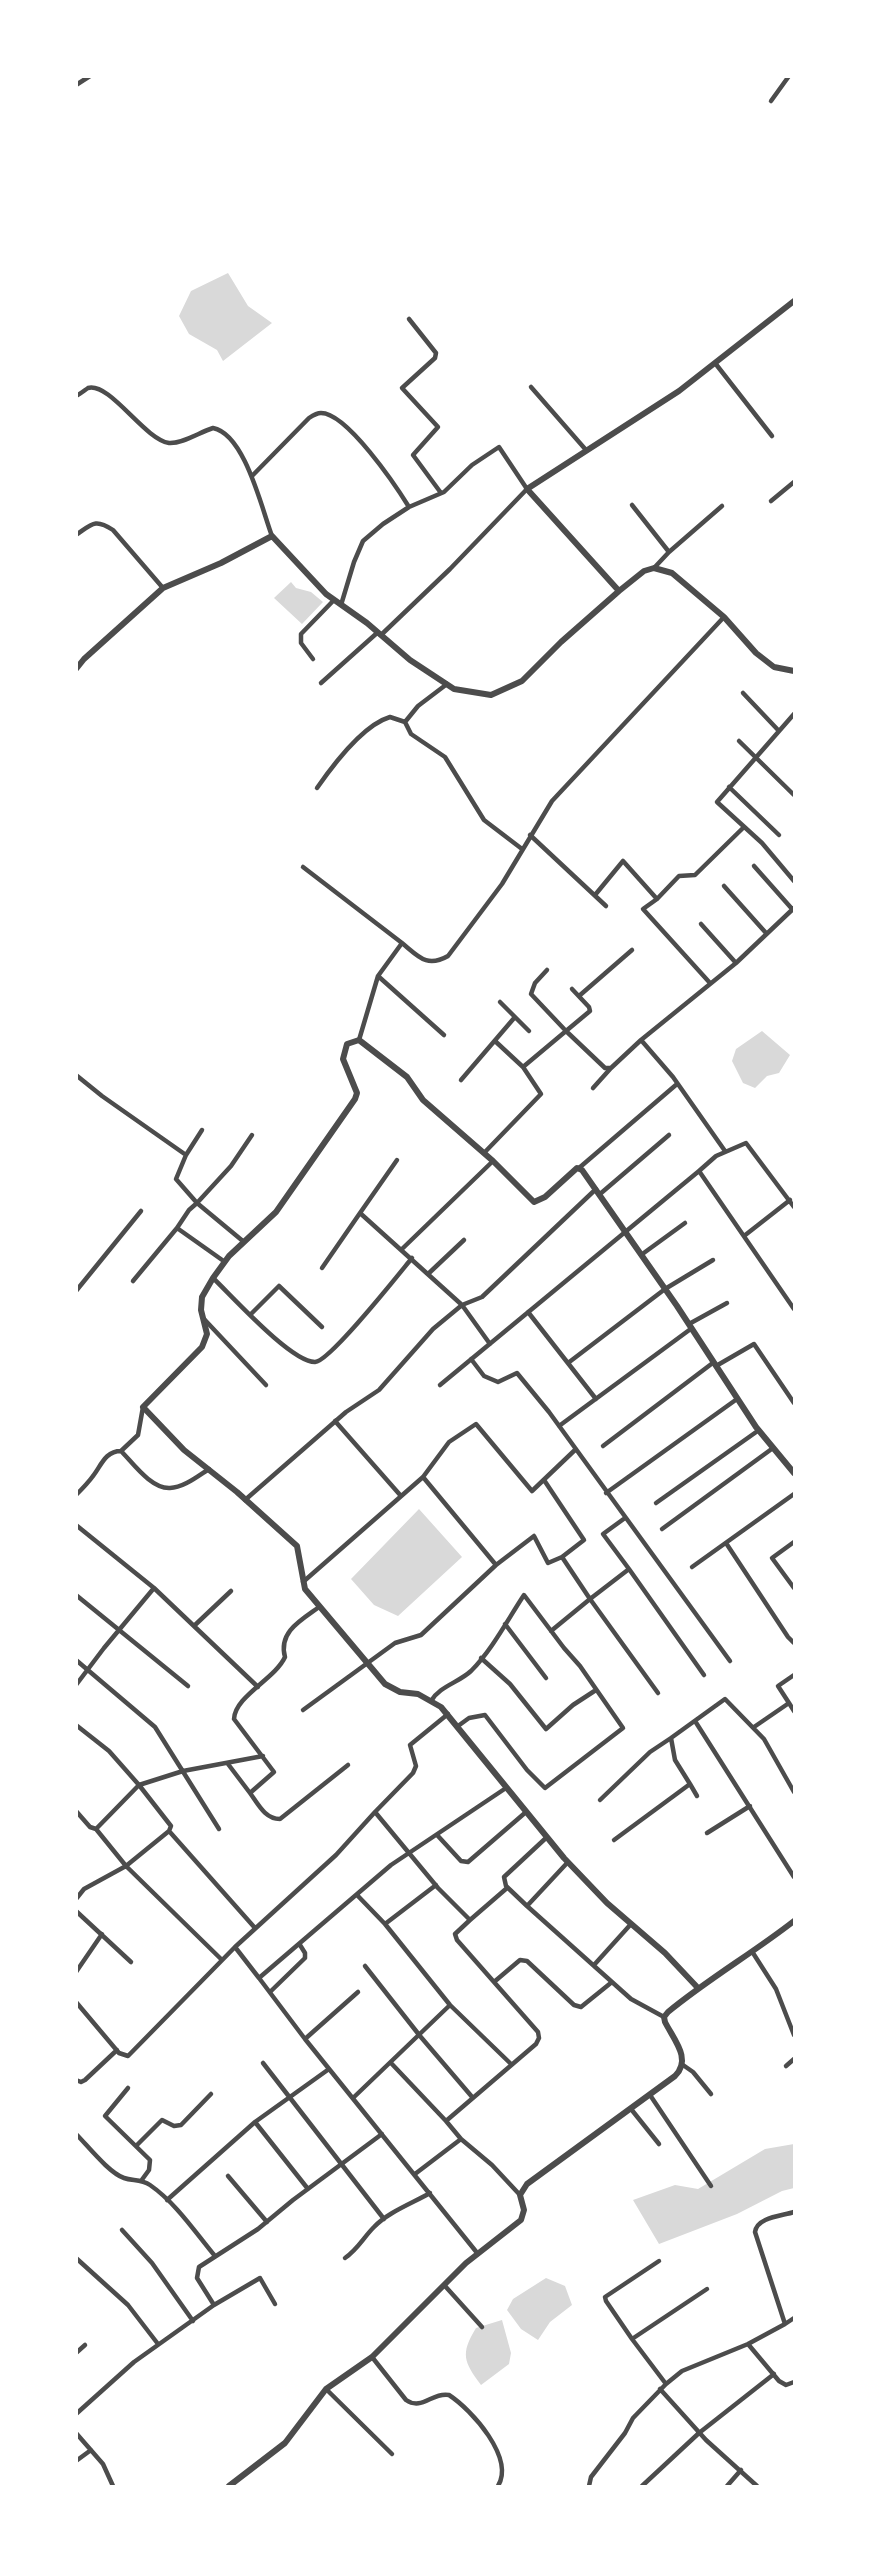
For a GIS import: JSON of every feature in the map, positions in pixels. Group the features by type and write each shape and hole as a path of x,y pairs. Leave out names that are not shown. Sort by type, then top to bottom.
{"street":[{"path":"76,85 90,76"},
{"path":"771,101 789,76"},
{"path":"381,635 450,569 527,489 679,391 795,301"},
{"path":"409,319 436,353 435,358 402,388 438,427 413,455 441,493"},
{"path":"715,363 772,436"},
{"path":"531,387 586,450"},
{"path":"76,396 88,388 96,388 104,392 140,425 167,443 177,442 199,432 218,429 233,442 252,476 272,536 326,594 410,660 447,684 454,688 491,695 522,681 561,642 619,591 644,571 654,568 722,506"},
{"path":"252,476 309,418 321,413 327,414 375,456 409,507"},
{"path":"341,605 354,562 363,542 383,524 409,507 441,493 472,465 498,447 527,489 619,591"},
{"path":"771,501 794,483"},
{"path":"632,505 669,552"},
{"path":"76,535 93,524 103,524 113,530 163,588"},
{"path":"76,669 84,659 163,588 221,563 272,536"},
{"path":"654,568 672,573 724,617 756,653 774,667 795,671"},
{"path":"313,659 301,643 301,634 334,600"},
{"path":"303,867 428,962 438,961 448,956 502,884 552,801 724,617"},
{"path":"321,683 377,633 381,635"},
{"path":"405,722 418,706 447,684"},
{"path":"743,693 779,731"},
{"path":"795,714 717,802 762,843 795,881"},
{"path":"317,788 356,741 374,726 390,717 405,722 411,734 445,757 484,820 522,849"},
{"path":"739,741 795,795"},
{"path":"729,787 779,835"},
{"path":"710,983 643,909 657,899 679,876 696,875 744,827"},
{"path":"530,836 606,906"},
{"path":"595,895 623,861 657,899"},
{"path":"754,866 792,910 795,920"},
{"path":"724,886 766,933"},
{"path":"593,1088 610,1068 641,1040 736,963 792,910"},
{"path":"701,924 736,963"},
{"path":"360,1040 378,975 402,943"},
{"path":"579,996 632,950"},
{"path":"548,970 535,983 531,994 605,1068 610,1068"},
{"path":"378,975 444,1035"},
{"path":"523,1067 590,1011 572,989"},
{"path":"500,1002 529,1032"},
{"path":"461,1080 515,1017"},
{"path":"360,1040 407,1077 423,1100 493,1161 534,1202 545,1197 677,1083"},
{"path":"76,1495 104,1459 116,1451 121,1451 138,1435 143,1407 202,1347 207,1334 201,1310 202,1297 213,1278 244,1242 276,1212 355,1100 357,1093 344,1059 347,1044 360,1040"},
{"path":"641,1040 677,1083 725,1151"},
{"path":"484,1153 541,1094 523,1067 495,1041"},
{"path":"76,1075 186,1155"},
{"path":"202,1130 186,1155 176,1179 197,1203 244,1242"},
{"path":"133,1281 189,1210 231,1166 252,1135"},
{"path":"245,1500 335,1421 379,1390 433,1329 462,1305 482,1297 598,1191 669,1135"},
{"path":"440,1385 626,1234 716,1156 725,1151 743,1143 749,1144 795,1207"},
{"path":"322,1268 397,1160"},
{"path":"402,1249 493,1161"},
{"path":"579,1168 598,1191 737,1399 773,1448 795,1473"},
{"path":"699,1171 795,1309"},
{"path":"744,1236 790,1200"},
{"path":"76,1290 141,1211"},
{"path":"360,1213 462,1305 490,1344"},
{"path":"641,1255 685,1223"},
{"path":"177,1227 225,1262"},
{"path":"428,1274 464,1240"},
{"path":"213,1278 288,1350 309,1361 318,1362 325,1358 347,1335 412,1258"},
{"path":"568,1363 665,1289 713,1260"},
{"path":"251,1314 279,1286 322,1327"},
{"path":"559,1426 690,1326 727,1303"},
{"path":"528,1312 596,1399"},
{"path":"204,1319 266,1385"},
{"path":"603,1446 715,1364 754,1344 795,1403"},
{"path":"471,1359 484,1376 498,1382 517,1373 559,1426 730,1661"},
{"path":"606,1493 737,1399"},
{"path":"143,1407 184,1450 297,1546 305,1589 385,1684 400,1692 418,1694 448,1714 568,1862 607,1903 665,1953 698,1988"},
{"path":"335,1421 401,1496"},
{"path":"303,1582 423,1477 449,1442 476,1424 532,1491 576,1449"},
{"path":"656,1503 759,1430"},
{"path":"662,1529 773,1448"},
{"path":"121,1451 149,1479 168,1488 178,1486 209,1469"},
{"path":"423,1477 496,1565"},
{"path":"303,1710 395,1643 421,1635 496,1565 534,1536 548,1563 562,1557 584,1540 544,1480"},
{"path":"692,1567 795,1494"},
{"path":"625,1518 603,1534 704,1675"},
{"path":"76,1525 195,1624 258,1687"},
{"path":"795,1542 772,1558 795,1588"},
{"path":"726,1543 795,1643"},
{"path":"562,1557 658,1693"},
{"path":"551,1631 629,1569"},
{"path":"76,1685 154,1588"},
{"path":"195,1624 231,1591"},
{"path":"76,1594 188,1686"},
{"path":"431,1701 438,1692 465,1676 482,1658 524,1595 623,1728 545,1788 527,1770 486,1715 469,1718 458,1726"},
{"path":"249,1792 273,1772 234,1719 238,1706 281,1666 285,1657 282,1646 285,1636 319,1607"},
{"path":"505,1624 546,1678"},
{"path":"482,1658 510,1684 546,1729 573,1705 596,1690"},
{"path":"76,1660 155,1727 219,1829"},
{"path":"795,1675 778,1686 795,1711"},
{"path":"600,1800 650,1752 725,1699 754,1727 773,1752 795,1792"},
{"path":"754,1727 789,1703"},
{"path":"76,2002 123,2056 133,2054 235,1947 327,1863 412,1773 416,1766 410,1745 448,1714"},
{"path":"694,1721 795,1877"},
{"path":"76,1725 123,1765 171,1826 169,1831 126,1866 84,1889 76,1899"},
{"path":"671,1738 675,1761 697,1796"},
{"path":"96,1829 139,1785 183,1771 262,1756"},
{"path":"228,1764 264,1813 273,1819 280,1819 348,1765"},
{"path":"614,1840 690,1784"},
{"path":"259,1978 410,1853 506,1788"},
{"path":"707,1833 750,1806"},
{"path":"76,1811 90,1827 96,1829 126,1866 222,1960"},
{"path":"375,1812 436,1885 470,1920"},
{"path":"438,1836 461,1861 468,1862 526,1812"},
{"path":"169,1831 255,1928"},
{"path":"520,2196 527,2184 632,2109 675,2076 683,2065 683,2058 664,2017 631,1999 503,1882 504,1877 547,1837"},
{"path":"527,1906 568,1862"},
{"path":"385,1924 436,1885"},
{"path":"446,2121 536,2044 539,2038 538,2032 457,1940 455,1934 507,1888"},
{"path":"357,1895 385,1924 450,2005 511,2064"},
{"path":"76,1911 131,1962"},
{"path":"664,2017 698,1988 753,1953 795,1921"},
{"path":"594,1965 631,1924"},
{"path":"76,1972 102,1934"},
{"path":"270,1992 305,1958 300,1945"},
{"path":"235,1947 305,2039 478,2254"},
{"path":"753,1953 776,1989 795,2035"},
{"path":"494,1982 520,1960 527,1961 574,2005 581,2007 612,1982"},
{"path":"365,1966 420,2036 473,2097"},
{"path":"305,2039 358,1992"},
{"path":"353,2098 450,2005"},
{"path":"76,2080 81,2082 85,2080 117,2050"},
{"path":"786,2066 795,2059"},
{"path":"263,2063 340,2165 384,2218"},
{"path":"229,2487 285,2442 326,2389 372,2357 478,2254 521,2220 524,2210 520,2196 492,2165 461,2139 392,2063"},
{"path":"683,2065 701,2080 711,2094"},
{"path":"167,2200 255,2122 329,2069"},
{"path":"128,2088 105,2115 146,2155 151,2165 141,2181"},
{"path":"136,2146 162,2120 174,2126 182,2125 211,2094"},
{"path":"650,2095 711,2186"},
{"path":"632,2109 659,2144"},
{"path":"255,2122 308,2189"},
{"path":"76,2134 115,2173 124,2178 149,2184 167,2200 215,2256"},
{"path":"214,2305 197,2278 196,2272 199,2267 267,2222 382,2134"},
{"path":"415,2174 461,2139"},
{"path":"228,2176 267,2222"},
{"path":"345,2258 362,2245 374,2226 384,2218 430,2193"},
{"path":"785,2324 755,2232 760,2222 795,2212"},
{"path":"122,2230 152,2263 193,2321"},
{"path":"76,2258 128,2305 158,2344"},
{"path":"658,2261 605,2297 632,2339 666,2384"},
{"path":"76,2414 134,2362 158,2344 214,2305 260,2278 276,2304"},
{"path":"444,2286 482,2326"},
{"path":"632,2339 708,2289"},
{"path":"589,2487 591,2477 625,2433 633,2418 666,2384 682,2371 748,2344 795,2318"},
{"path":"748,2344 786,2385 795,2382"},
{"path":"76,2353 85,2345"},
{"path":"372,2357 406,2400 412,2404 419,2405 445,2394 454,2398 473,2417 501,2459 503,2472 498,2487"},
{"path":"642,2487 699,2433 774,2374"},
{"path":"326,2389 392,2454"},
{"path":"660,2389 699,2433 757,2487"},
{"path":"76,2433 103,2464 113,2487"},
{"path":"76,2461 91,2450"},
{"path":"727,2487 741,2470"}],"shaded area":[{"path":"228,273 248,306 272,323 223,361 217,350 189,334 179,316 191,291"},
{"path":"291,582 296,588 311,592 323,602 302,624 274,598"},
{"path":"762,1031 790,1055 779,1073 767,1076 755,1088 743,1083 732,1061 736,1049"},
{"path":"419,1509 462,1557 398,1616 374,1605 351,1579"},
{"path":"794,2144 794,2188 782,2191 737,2214 659,2244 633,2200 675,2185 698,2189 765,2149"},
{"path":"546,2278 565,2286 572,2305 550,2322 538,2340 521,2329 507,2310 513,2299"},
{"path":"502,2320 511,2353 509,2364 481,2385 468,2364 466,2351 476,2328"}]}
